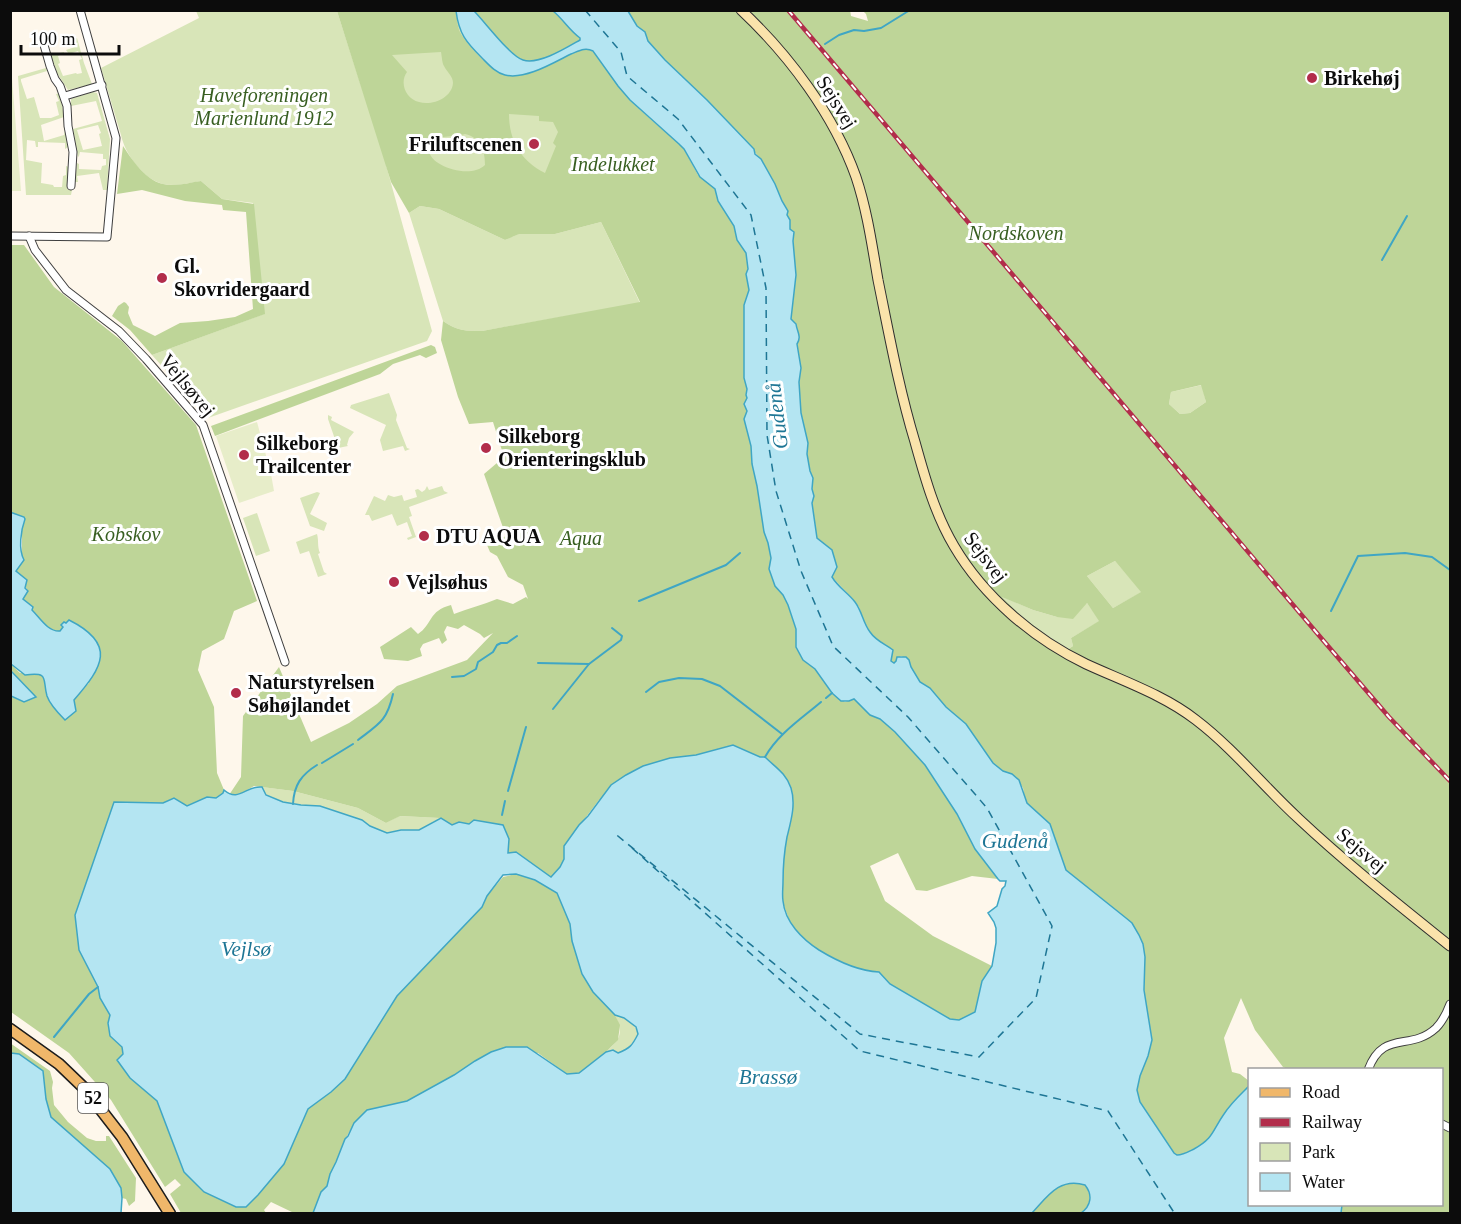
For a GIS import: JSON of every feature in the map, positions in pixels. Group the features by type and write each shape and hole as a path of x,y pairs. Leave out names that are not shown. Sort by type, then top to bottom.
{"main road":[{"name":"52","path":"10,1029 59,1064 84,1088 122,1137 170,1214"}],"street":[{"path":"10,236 106,237 116,138 80,10"},
{"name":"Sejsvej","path":"741,10 781,52 818,102 839,137 855,175 866,217 899,385 907,414 935,508 952,544 969,569 1009,611 1048,642 1085,663 1172,704 1197,721 1234,753 1318,837 1450,946"},
{"path":"44,45 50,66 64,96 73,152 71,186"},
{"path":"64,96 102,86"},
{"name":"Vejlsøvej","path":"29,236 35,250 50,272 66,290 119,331 202,424 285,662"},
{"path":"1369,1068 1377,1051 1384,1046 1410,1041 1436,1028 1450,1004"}],"green space":[{"name":"Nordskoven","path":"850,10 851,16 868,21 863,11 1450,11 1450,1213 1341,1213 1342,1206 1443,1206 1443,1068 1286,1068 1255,1030 1241,998 1224,1038 1232,1072 1240,1074 1248,1080 1248,1087 1230,1106 1205,1141 1186,1153 1177,1155 1174,1153 1140,1102 1137,1090 1152,1040 1144,990 1143,944 1107,903 1066,870 1050,824 1027,803 1023,788 1016,777 993,763 966,724 946,707 930,688 920,682 909,660 901,656 894,663 891,661 891,657 870,632 859,607 832,577 832,550 817,538 812,503 813,478 801,414 799,382 801,368 797,331 791,319 796,275 794,232 790,229 788,211 761,159 707,100 665,60 648,41 645,32 637,26 628,11","holes":["1201,385 1206,402 1190,413 1180,414 1169,404 1171,392","1115,561 1141,592 1113,608 1087,576","1002,597 1033,610 1073,619 1087,603 1099,621 1071,638 1073,646 1067,650 1024,618"]},
{"name":"Haveforeningen Marienlund 1912","path":"196,11 337,11 365,98 339,11 553,11 618,86 512,237 518,234 555,234 601,222 640,303 482,331 453,327 443,321 409,213 420,206 439,209 507,239 386,165 432,331 427,341 208,418 152,355 264,314 253,203 222,199 201,181 168,185 156,181 142,171 126,150 101,68 199,18"},
{"path":"337,11 456,11 459,30 466,42 492,68 507,76 528,73 575,52 591,50 638,107 684,149 698,175 715,189 718,201 734,226 737,240 746,253 749,290 744,306 744,378 747,389 747,411 744,419 751,446 764,532 771,558 769,569 775,586 788,605 796,629 796,648 803,660 815,669 832,693 845,702 854,699 870,715 880,719 925,765 957,814 975,849 998,879 972,876 927,891 916,890 898,853 870,866 885,901 933,936 992,966 982,981 975,1013 959,1020 950,1019 890,984 879,972 866,972 823,953 797,933 783,903 783,856 792,814 772,763 765,757 733,745 696,755 670,758 599,800 564,846 564,859 551,877 516,852 508,853 509,839 459,822 452,825 440,818 400,816 386,823 358,808 293,791 254,786 237,796 229,795 241,777 243,716 279,667 311,742 349,723 377,704 397,686 467,660 493,633 484,638 464,625 458,629 447,626 444,632 447,640 442,644 439,638 423,644 420,649 422,656 408,661 384,659 380,647 411,627 418,634 434,614 451,605 454,614 497,599 513,604 526,597 528,599 523,585 508,577 497,556 490,552 487,545 506,536 484,474 504,457 493,422 469,424 458,397 441,340 443,321 462,330 482,331 640,302 601,222 555,234 519,234 505,240 439,209 420,206 409,213 391,182","holes":["441,52 443,65 453,81 452,88 445,97 435,102 424,103 414,100 405,90 404,81 407,72 392,55","509,114 539,116 539,121 553,122 558,132 553,143 556,146 545,173 529,163 523,156 514,141","465,134 475,138 483,150 485,165 477,170 467,171 445,167 437,162 431,156 429,148 433,141"]},
{"path":"474,11 553,11 580,40 544,58 523,60 504,46"},
{"path":"77,38 92,84 68,90 57,73 51,55 64,52 58,56 60,63 58,64 63,76 82,73 79,60 82,59 78,51 69,54 66,50 75,47 72,40"},
{"path":"46,68 47,71 21,79 21,81 27,99 34,97 40,118 59,115 56,102 59,101 56,94 60,93 64,117 41,125 44,141 64,135 65,130 68,147 65,149 65,143 38,142 38,147 36,147 35,141 27,140 26,160 42,163 41,183 54,187 62,187 66,166 69,167 67,189 72,190 71,195 26,195 18,76"},
{"path":"12,78 21,191 11,191"},
{"path":"93,92 97,93 110,139 107,190 103,190 99,173 77,176 78,182 75,182 77,163 79,169 101,170 102,166 106,165 106,159 103,159 103,154 80,152 78,157 73,129 102,121 96,101 71,106 71,99","holes":["98,125 101,133 99,134 102,146 83,150 77,130"]},
{"path":"123,146 144,173 157,182 180,185 201,181 222,199 254,204 265,314 152,355 130,330 112,316 118,306 124,302 129,307 128,313 133,325 155,336 180,323 235,317 253,309 246,212 223,210 222,205 185,201 142,190 117,194"},
{"name":"Kobskov","path":"10,245 24,245 54,287 122,341 196,425 257,601 234,611 224,639 202,651 198,670 214,707 217,773 224,790 223,793 216,799 207,798 186,806 174,798 163,803 114,802 79,950 110,1015 108,1023 110,1036 122,1047 130,1078 157,1101 184,1173 246,1207 284,1164 308,1109 345,1079 397,996 482,907 487,896 503,877 516,874 535,880 557,893 570,924 572,941 593,992 615,1015 620,1025 618,1040 579,1073 567,1074 538,1053 491,1052 421,1095 407,1101 367,1110 354,1123 345,1139 327,1186 321,1192 313,1213 294,1213 271,1202 264,1210 266,1213 181,1213 170,1194 181,1185 175,1179 165,1187 111,1100 69,1053 11,1012 10,696 24,702 35,697 11,670 11,664 20,673 38,673 42,676 48,697 74,700 89,683 66,623 60,631 44,624 23,599 28,591 16,571 22,555 22,528 25,519 11,512"},
{"path":"431,345 435,347 437,353 426,358 420,355 393,364 380,374 215,436 211,426"},
{"path":"1202,385 1206,402 1190,413 1180,414 1169,404 1171,392"},
{"path":"389,393 397,415 396,420 407,448 410,449 405,451 403,446 383,451 380,440 386,425 350,408 351,405"},
{"path":"328,415 332,417 331,420 354,432 349,438 348,446 338,448"},
{"name":"Silkeborg Trailcenter","path":"257,422 274,491 239,503 216,436"},
{"path":"427,486 429,490 442,486 448,493 409,507 412,516 409,517 416,537 408,540 407,538 412,536 407,522 397,526 392,514 372,521 369,515 365,515 374,496 385,501 388,495 394,497 402,495 404,501 417,497 415,490 422,492"},
{"path":"320,493 310,514 327,523 324,531 310,526 300,498"},
{"path":"257,513 270,551 256,556 243,518"},
{"path":"317,534 320,553 318,554 324,572 327,574 318,577 309,551 300,554 296,542"},
{"path":"1115,561 1142,592 1113,608 1087,576"},
{"path":"1001,596 1033,610 1057,617 1087,603 1100,621 1071,638 1073,646 1067,650 1024,618"},
{"path":"262,787 293,791 358,808 386,823 399,816 441,818 419,830 387,833 362,820 320,806 283,802 266,795"},
{"path":"615,1015 630,1022 638,1034 628,1049 618,1053 613,1050 606,1052 615,1043 620,1032"},
{"path":"10,1043 50,1071 54,1105 68,1122 87,1138 106,1141 106,1136 109,1136 136,1178 135,1201 129,1206 126,1199 122,1198 121,1188 110,1169 51,1117 46,1099 43,1071 19,1054 11,1053"},
{"path":"1074,1182 1085,1185 1089,1193 1089,1204 1081,1213 1031,1214 1055,1189"}],"water":[{"path":"456,11 474,11 511,52 529,61 552,55 580,40 553,11 628,11 637,26 645,32 648,41 665,60 754,149 775,184 788,211 790,229 794,232 796,275 791,319 796,324 799,336 797,344 801,368 799,382 801,413 813,478 812,503 817,538 832,550 837,567 832,577 855,602 872,635 893,650 891,661 894,663 897,657 906,657 920,682 930,688 946,707 966,724 993,763 1019,780 1027,803 1050,824 1066,870 1132,923 1143,944 1144,990 1152,1040 1137,1090 1140,1102 1174,1153 1177,1155 1186,1153 1205,1141 1230,1106 1248,1087 1248,1206 1342,1206 1341,1213 1081,1213 1087,1207 1090,1196 1085,1185 1076,1183 1054,1190 1031,1214 313,1213 321,1192 327,1186 345,1139 354,1123 367,1110 407,1101 491,1052 506,1047 527,1047 567,1074 579,1073 606,1052 613,1050 618,1053 628,1048 634,1041 638,1034 636,1027 624,1018 615,1015 593,992 582,974 572,941 570,924 557,893 535,880 516,874 503,875 487,896 482,907 397,996 345,1079 308,1109 284,1164 246,1207 236,1207 204,1192 184,1172 157,1101 130,1078 117,1060 123,1054 122,1047 110,1036 108,1023 110,1015 79,950 75,915 114,802 163,803 174,798 187,806 207,797 216,798 224,790 234,795 251,788 262,787 266,795 283,802 320,806 362,820 387,833 419,830 441,818 452,825 459,822 469,824 474,820 503,825 509,839 508,853 516,852 551,877 564,859 564,846 611,785 643,766 733,745 765,757 783,774 791,788 793,806 784,854 783,899 787,916 806,941 840,962 863,970 879,972 890,984 950,1019 959,1020 975,1012 982,981 992,966 996,928 988,913 997,906 1006,881 998,879 975,849 957,814 925,765 880,719 870,715 854,699 841,701 832,693 815,669 803,660 796,647 796,629 788,605 775,586 769,569 771,558 764,532 751,446 744,419 747,411 744,404 747,389 744,378 744,305 749,290 746,253 737,240 734,226 718,201 715,189 700,177 684,149 630,100 593,51 587,49 579,51 530,73 505,75 493,68 476,52 459,26"},
{"path":"10,512 25,519 21,540 24,560 16,571 27,580 25,588 28,591 23,599 33,607 32,610 44,624 60,631 63,627 61,625 69,620 94,638 99,647 98,667 74,700 76,711 65,720 48,699 42,676 25,675 11,664"},
{"path":"10,670 36,697 24,702 11,696"},
{"path":"11,1053 19,1054 43,1071 46,1099 51,1117 110,1169 121,1188 121,1213 11,1213"}],"waterway":[{"path":"825,44 839,35 854,30 881,28 910,10"},
{"path":"1382,260 1407,216"},
{"path":"639,601 726,565 740,553"},
{"path":"1331,611 1358,556 1405,553 1432,557 1450,570"},
{"path":"553,709 589,664 621,640 622,636 612,628"},
{"path":"452,677 464,676 476,669 478,662 493,652 497,645 507,643 517,636"},
{"path":"538,663 589,664"},
{"path":"646,692 659,682 679,678 702,679 720,686 782,734"},
{"path":"826,698 832,693"},
{"path":"358,740 385,716 393,694"},
{"path":"765,757 783,734 821,702"},
{"path":"508,791 526,727"},
{"path":"322,763 353,744"},
{"path":"293,804 299,781 317,765"},
{"path":"502,815 505,801"},
{"path":"54,1037 89,994 98,987"}],"ferry route":[{"path":"585,10 621,52 627,76 678,119 751,215 766,288 767,435 776,491 801,571 833,646 908,717 987,808 1052,926 1036,998 979,1057 860,1034 613,832"},
{"path":"632,848 860,1051 1108,1111 1175,1214"}],"railway":[{"path":"788,10 1322,639 1389,717 1450,781"}],"place":[{"name":"Birkehøj","path":"1312,78"},
{"name":"Friluftscenen","path":"534,144"},
{"name":"Gl. Skovridergaard","path":"162,278"},
{"name":"Silkeborg Orienteringsklub","path":"486,448"},
{"name":"Silkeborg Trailcenter","path":"244,455"},
{"name":"DTU AQUA","path":"424,536"},
{"name":"Vejlsøhus","path":"394,582"},
{"name":"Naturstyrelsen Søhøjlandet","path":"236,693"}],"park label":[{"name":"Indelukket","path":"613,164"},
{"name":"Aqua","path":"581,538"}],"water label":[{"name":"Gudenå","path":"777,416"},
{"name":"Gudenå","path":"1015,841"},
{"name":"Vejlsø","path":"246,949"},
{"name":"Brassø","path":"768,1077"}]}
